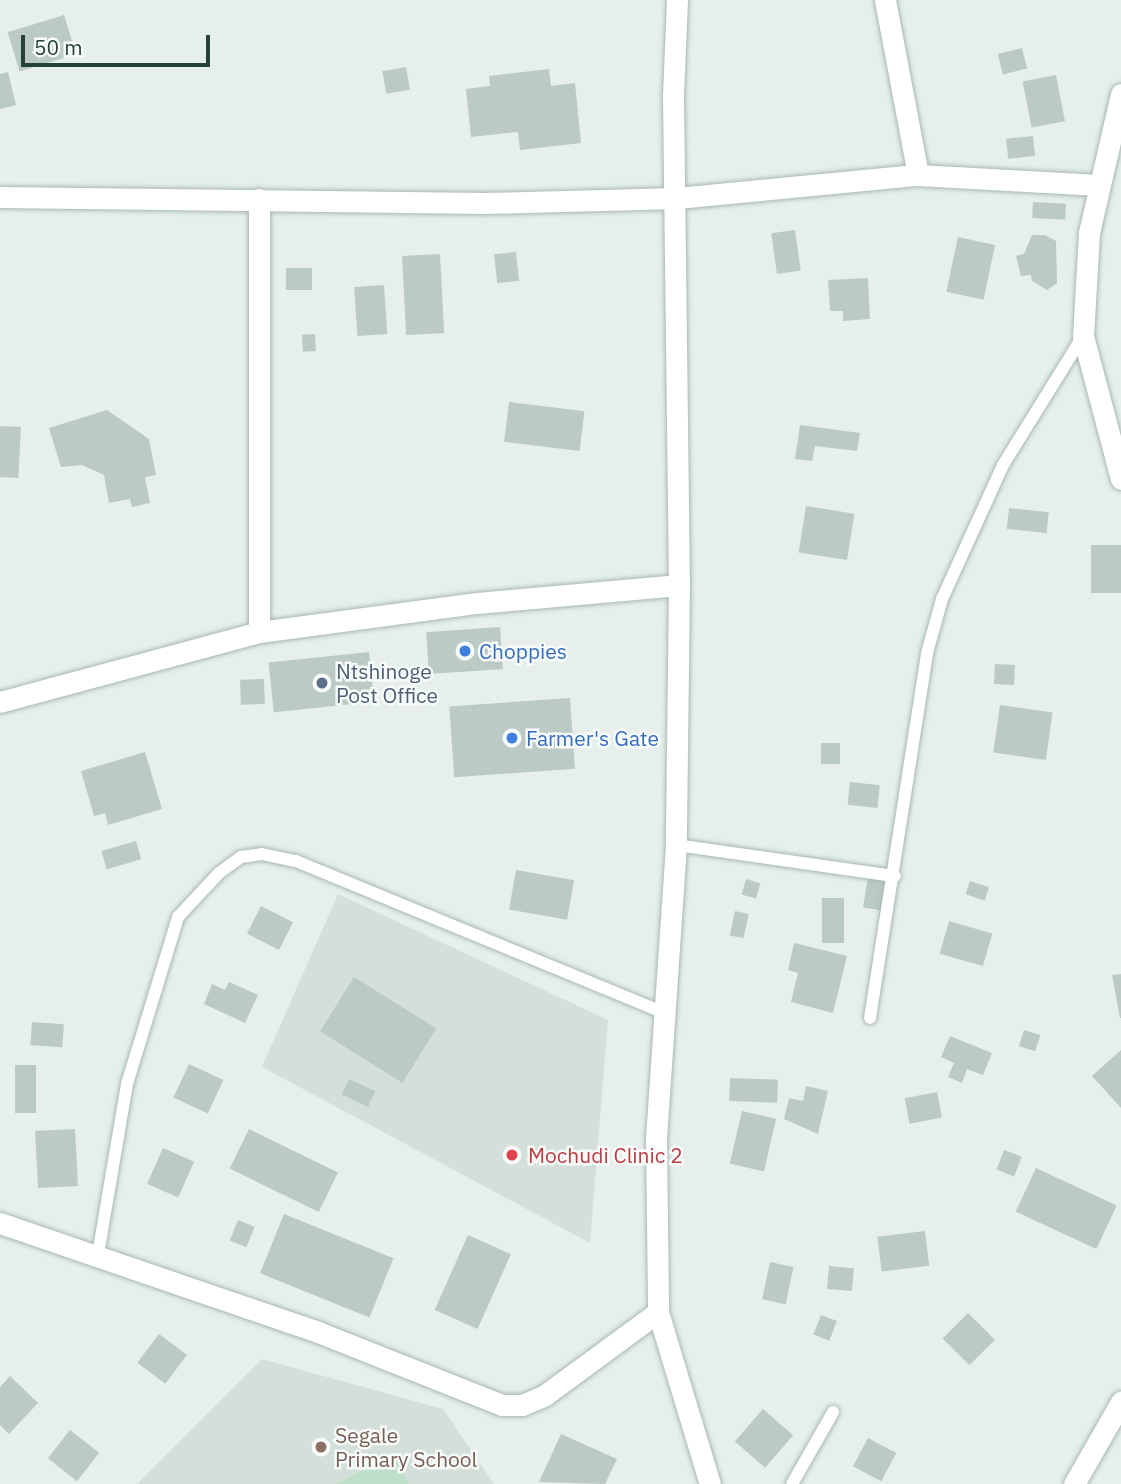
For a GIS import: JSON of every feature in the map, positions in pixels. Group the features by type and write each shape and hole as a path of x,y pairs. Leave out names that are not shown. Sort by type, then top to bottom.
{"street":[{"path":"677,0 673,96 677,198 679,585 676,845 656,1138 658,1312 710,1484"},
{"path":"885,0 918,175"},
{"path":"1121,94 1089,233 1083,336 1121,479"},
{"path":"0,197 486,203 677,198 918,175 1099,185"},
{"path":"259,199 259,632"},
{"path":"0,702 259,632 477,603 679,585"},
{"path":"0,1223 99,1254 318,1332 502,1405 522,1405 545,1395 658,1312"},
{"path":"1074,1484 1121,1402"}],"lane":[{"path":"870,1018 895,876 928,653 942,599 1003,465 1083,336"},
{"path":"676,845 895,876"},
{"path":"99,1254 127,1084 178,917 219,873 241,858 262,854 296,861 664,1013"},
{"path":"792,1484 834,1412"}],"shaded area":[{"name":"Mochudi Clinic 2","path":"338,894 608,1020 590,1243 262,1067"},
{"name":"Segale Primary School","path":"262,1359 443,1409 494,1484 137,1484"}],"green space":[{"path":"394,1454 409,1484 336,1484"}],"building":[{"path":"64,15 76,54 20,71 8,32"},
{"path":"1022,48 1027,68 1003,74 998,54"},
{"path":"406,67 410,90 386,94 382,71"},
{"path":"549,69 551,86 575,83 581,143 520,150 518,132 471,137 466,89 490,86 489,76"},
{"path":"8,72 16,105 0,109 0,74"},
{"path":"1056,75 1065,121 1032,128 1023,81"},
{"path":"1033,136 1035,156 1008,159 1006,139"},
{"path":"1033,202 1066,204 1065,220 1032,218"},
{"path":"795,230 801,271 777,274 771,233"},
{"path":"1032,235 1045,235 1056,241 1057,283 1047,290 1032,281 1031,275 1021,276 1016,256 1024,254"},
{"path":"958,237 995,245 984,300 946,292"},
{"path":"516,252 519,281 497,283 494,254"},
{"path":"440,254 444,333 406,335 402,256"},
{"path":"286,268 312,268 312,290 286,290"},
{"path":"868,278 870,319 843,321 843,311 830,311 828,280"},
{"path":"384,285 387,334 357,336 354,287"},
{"path":"315,334 316,351 303,352 302,335"},
{"path":"509,402 584,411 580,451 504,442"},
{"path":"107,410 149,439 156,475 145,477 150,503 132,507 130,499 109,503 104,475 82,465 61,467 49,428"},
{"path":"800,425 860,433 857,451 815,446 812,461 795,459"},
{"path":"0,426 21,427 18,478 0,477"},
{"path":"806,506 854,514 847,560 799,552"},
{"path":"1009,508 1049,512 1047,533 1007,529"},
{"path":"1091,545 1121,545 1121,593 1091,593"},
{"name":"Choppies","path":"500,627 503,669 429,674 426,632"},
{"name":"Ntshinoge Post Office","path":"369,652 374,702 274,712 269,663"},
{"path":"995,664 1015,665 1014,685 994,684"},
{"path":"264,679 265,704 241,705 240,680"},
{"name":"Farmer's Gate","path":"570,698 575,769 454,777 449,706"},
{"path":"1000,705 1052,712 1046,760 993,753"},
{"path":"821,743 840,743 840,764 821,764"},
{"path":"145,752 162,809 108,825 105,813 94,816 81,771"},
{"path":"850,782 880,785 877,808 848,805"},
{"path":"136,841 141,859 107,869 101,851"},
{"path":"516,870 574,880 567,920 509,909"},
{"path":"868,876 892,880 887,911 863,908"},
{"path":"746,879 760,883 756,899 742,894"},
{"path":"970,881 989,887 985,900 966,894"},
{"path":"822,898 844,898 844,943 822,943"},
{"path":"261,906 293,922 279,950 247,934"},
{"path":"735,911 749,914 743,938 730,935"},
{"path":"949,921 992,933 983,966 940,954"},
{"path":"794,943 847,956 833,1013 791,1002 798,973 788,970"},
{"path":"1121,974 1121,1018 1120,1018 1112,975"},
{"path":"354,977 436,1028 402,1083 320,1031"},
{"path":"229,982 258,995 245,1023 204,1004 212,984 225,990"},
{"path":"32,1022 64,1024 62,1047 30,1045"},
{"path":"1024,1030 1040,1035 1035,1051 1019,1046"},
{"path":"950,1036 992,1053 983,1075 967,1069 962,1083 948,1077 954,1063 941,1057"},
{"path":"1121,1050 1121,1108 1092,1076"},
{"path":"189,1064 223,1080 208,1114 173,1098"},
{"path":"15,1065 36,1065 36,1113 15,1113"},
{"path":"730,1078 778,1080 777,1103 729,1101"},
{"path":"349,1079 375,1091 368,1107 342,1094"},
{"path":"806,1086 828,1091 818,1134 784,1119 789,1098 803,1101"},
{"path":"937,1092 942,1118 910,1124 905,1098"},
{"path":"742,1111 776,1119 764,1171 730,1164"},
{"path":"75,1129 78,1186 38,1188 35,1131"},
{"path":"249,1129 338,1172 319,1212 230,1169"},
{"path":"163,1148 194,1162 178,1197 147,1184"},
{"path":"1004,1150 1022,1157 1014,1176 996,1170"},
{"path":"1036,1168 1117,1206 1096,1249 1016,1212"},
{"path":"284,1214 393,1258 369,1318 260,1273"},
{"path":"238,1220 255,1227 246,1247 230,1240"},
{"path":"925,1231 929,1266 882,1272 877,1237"},
{"path":"468,1235 511,1254 478,1329 435,1310"},
{"path":"770,1262 793,1267 786,1304 762,1299"},
{"path":"829,1266 854,1268 852,1291 827,1289"},
{"path":"968,1313 995,1340 969,1365 943,1338"},
{"path":"821,1315 837,1321 829,1341 813,1335"},
{"path":"159,1334 187,1355 165,1384 137,1363"},
{"path":"10,1376 38,1403 9,1434 0,1425 0,1387"},
{"path":"763,1409 793,1435 765,1468 735,1441"},
{"path":"70,1430 99,1453 77,1481 48,1458"},
{"path":"561,1434 617,1459 605,1484 539,1482"},
{"path":"868,1438 896,1453 881,1481 853,1466"}],"place":[{"name":"Choppies","path":"465,651"},
{"name":"Ntshinoge Post Office","path":"322,683"},
{"name":"Farmer's Gate","path":"512,738"},
{"name":"Mochudi Clinic 2","path":"512,1155"},
{"name":"Segale Primary School","path":"321,1447"}]}
